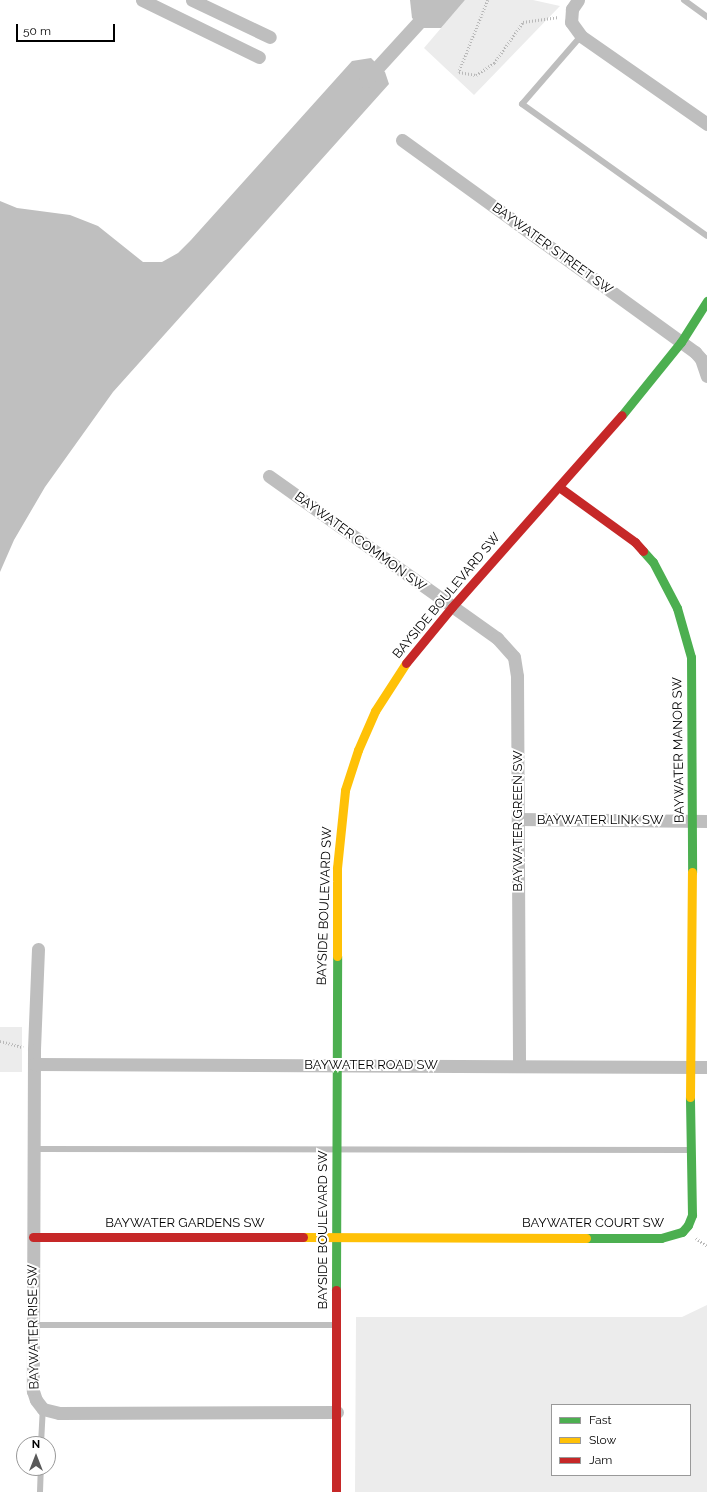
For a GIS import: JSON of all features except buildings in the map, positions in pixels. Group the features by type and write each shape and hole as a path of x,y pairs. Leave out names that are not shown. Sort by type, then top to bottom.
{"street":[{"path":"142,0 259,57"},
{"path":"192,0 270,37"},
{"path":"578,0 571,22 581,36 707,124"},
{"name":"BAYWATER STREET SW","path":"402,140 704,359 707,376"},
{"name":"BAYSIDE BOULEVARD SW","path":"336,1492 337,868 345,790 358,750 375,711 398,674 452,607 642,393 681,342 707,301"},
{"name":"BAYWATER COMMON SW","path":"269,476 452,607"},
{"name":"BAYWATER MANOR SW","path":"559,487 635,542 653,562 677,608 691,657 693,820 690,1067"},
{"name":"BAYWATER GREEN SW","path":"452,607 497,638 514,657 517,676 519,1066"},
{"name":"BAYWATER LINK SW","path":"518,819 707,821"},
{"name":"BAYWATER RISE SW","path":"38,949 34,1050 33,1391 43,1409 59,1412 337,1412"},
{"name":"BAYWATER ROAD SW","path":"34,1064 707,1067"},
{"name":"BAYWATER COURT SW","path":"336,1236 661,1238 672,1236 684,1229 692,1215 690,1067"},
{"name":"BAYWATER GARDENS SW","path":"34,1237 336,1236"}],"lane":[{"path":"684,0 707,17"},
{"path":"581,36 522,104 707,236"},
{"path":"34,1149 691,1150"},
{"path":"33,1325 336,1325"},
{"path":"41,1436 43,1409"},
{"path":"40,1492 41,1476"}],"path":[{"path":"488,0 459,72 476,75 494,63 523,22 572,16"},
{"path":"0,1041 34,1050"}],"shaded area":[{"path":"410,0 465,0 441,28 424,28 412,18"},
{"path":"465,0 533,0 560,6 474,95 424,48"},
{"path":"371,58 385,72 389,84 113,392 45,487 14,540 0,572 0,201 17,208 70,215 98,226 143,262 162,262 178,253 191,240 352,61"},
{"path":"0,1027 22,1027 22,1072 0,1072"},
{"path":"707,1305 707,1492 355,1492 356,1317 682,1317"}],"waterway":[{"path":"366,81 440,0"}],"traffic: fast":[{"path":"622,415 681,342 707,301"},
{"path":"643,551 653,562 677,608 691,657 692,872"},
{"path":"336,1290 337,956"},
{"path":"586,1238 661,1238 682,1232 688,1225 692,1215 690,1097"}],"traffic: slow":[{"path":"337,956 337,868 345,790 358,750 375,711 406,663"},
{"path":"690,1097 692,872"},
{"path":"303,1237 586,1238"}],"traffic: jam":[{"path":"406,663 452,607 622,415"},
{"path":"559,487 635,542 643,551"},
{"path":"33,1237 303,1237"},
{"path":"336,1290 336,1492"}]}
